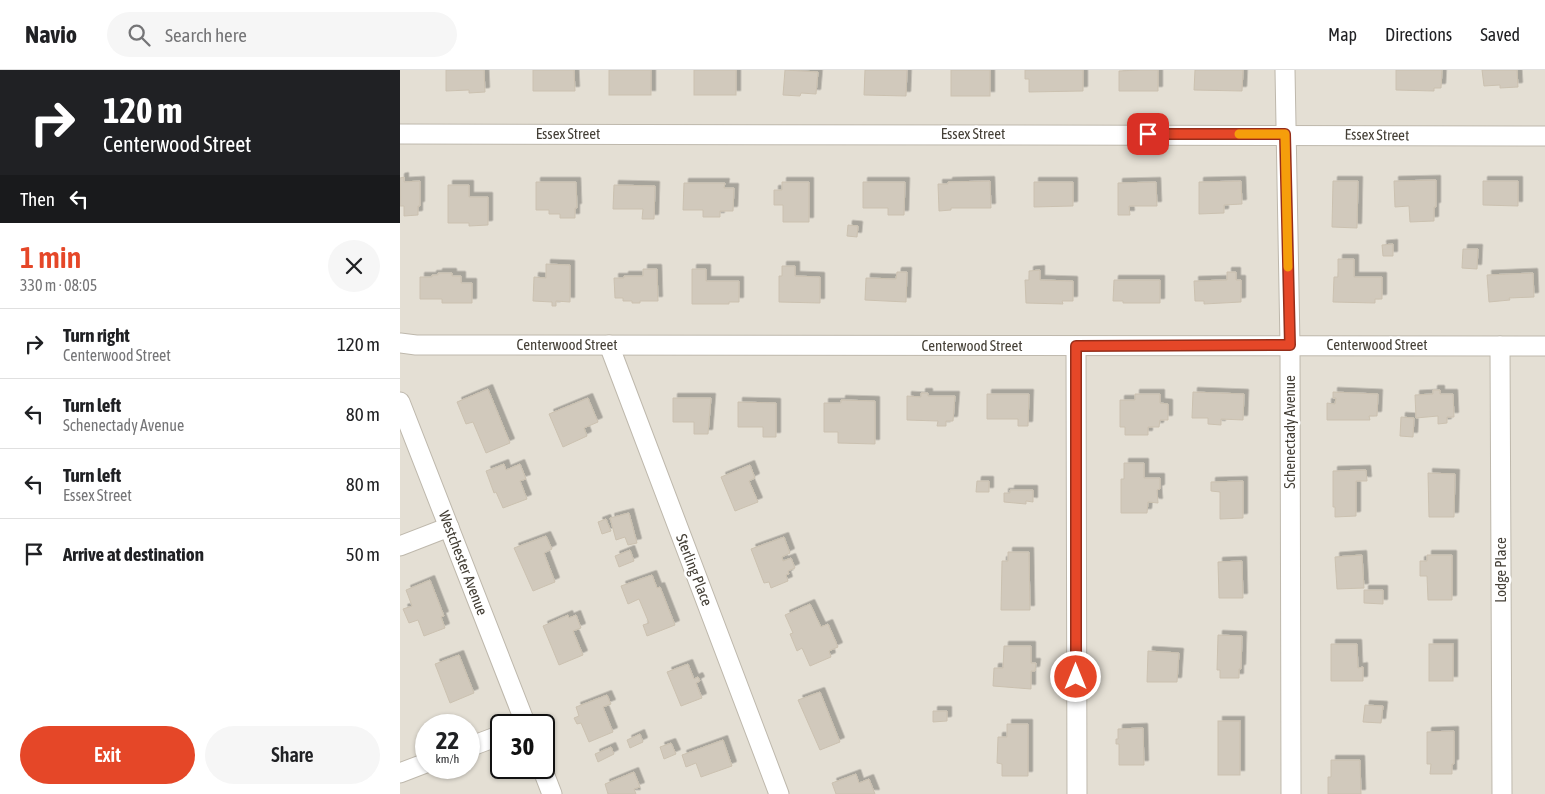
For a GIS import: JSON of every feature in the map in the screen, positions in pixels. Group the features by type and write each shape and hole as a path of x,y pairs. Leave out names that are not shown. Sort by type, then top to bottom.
{"street":[{"name":"Schenectady Avenue","path":"1285,70 1290,345 1290,794"},
{"name":"Essex Street","path":"400,134 1285,134 1545,136"},
{"name":"Centerwood Street","path":"400,343 416,345 1545,346"},
{"name":"Sterling Place","path":"609,345 779,794"},
{"path":"1076,346 1077,794"},
{"name":"Lodge Place","path":"1500,346 1502,794"},
{"name":"Westchester Avenue","path":"400,402 522,714"},
{"path":"400,546 449,527"},
{"path":"400,773 415,767"},
{"path":"546,779 552,794"}],"shaded area":[{"path":"400,70 1545,70 1545,794 400,794"}],"building":[{"path":"446,70 484,70 485,92 469,93 469,90 446,91"},
{"path":"533,70 574,70 575,91 533,91"},
{"path":"609,70 651,70 651,95 609,95"},
{"path":"694,70 736,70 736,95 694,95"},
{"path":"785,70 818,72 816,94 801,93 800,96 783,95"},
{"path":"865,70 907,70 906,96 864,95"},
{"path":"951,70 990,70 990,96 951,96"},
{"path":"1025,70 1083,70 1083,91 1029,92 1029,79 1025,79"},
{"path":"1158,70 1158,91 1119,91 1119,71"},
{"path":"1195,70 1243,70 1242,91 1194,90"},
{"path":"1396,70 1442,70 1441,88 1434,88 1434,91 1396,90"},
{"path":"1482,70 1517,70 1518,87 1500,88 1500,85 1484,86"},
{"path":"404,177 404,182 420,181 418,215 404,216 404,206 400,206 400,178"},
{"path":"1436,180 1434,221 1410,222 1409,206 1395,207 1394,181"},
{"path":"990,181 991,208 951,208 951,210 939,211 938,184"},
{"path":"1241,181 1242,204 1224,205 1224,213 1199,214 1199,182"},
{"path":"1333,181 1358,181 1357,228 1332,227"},
{"path":"1483,181 1518,181 1518,206 1483,205"},
{"path":"536,182 576,182 577,208 575,208 575,218 560,218 560,214 549,214 549,210 536,210"},
{"path":"782,182 809,182 809,222 783,222 783,205 774,205 774,190 782,190"},
{"path":"863,182 905,182 904,215 888,215 888,208 863,208"},
{"path":"1034,182 1073,182 1073,206 1034,207"},
{"path":"1156,182 1157,206 1129,206 1130,215 1118,215 1118,183"},
{"path":"684,183 725,183 724,188 734,188 733,211 720,211 720,217 703,217 703,210 683,210"},
{"path":"448,185 469,185 469,197 488,197 488,225 469,226 469,223 448,223"},
{"path":"614,185 655,186 654,219 642,219 643,209 613,209"},
{"path":"848,225 858,226 857,237 847,236"},
{"path":"1393,244 1393,256 1383,256 1382,245"},
{"path":"1463,249 1478,249 1477,269 1462,268"},
{"path":"1338,259 1354,259 1354,277 1382,277 1382,299 1375,299 1375,303 1333,302 1334,277 1338,277"},
{"path":"546,264 570,265 570,302 556,301 556,306 552,306 552,302 533,301 534,277 546,278"},
{"path":"782,266 795,266 795,276 820,277 820,303 779,302 779,276 782,276"},
{"path":"643,269 657,269 658,301 632,303 632,301 623,301 623,298 615,298 614,278 643,276"},
{"path":"692,269 706,269 706,281 739,281 739,302 729,302 729,304 692,304"},
{"path":"1040,270 1040,280 1073,281 1073,301 1062,301 1063,304 1026,303 1025,280 1029,280 1029,271"},
{"path":"897,272 907,272 906,302 865,300 866,278 896,279"},
{"path":"1227,272 1236,272 1236,280 1241,280 1241,302 1204,304 1204,301 1195,301 1194,281 1227,280"},
{"path":"438,273 452,273 452,276 461,276 461,283 472,283 472,303 442,303 442,299 420,299 420,277 432,277 432,275 438,275"},
{"path":"1533,273 1534,297 1509,298 1510,300 1489,302 1487,275"},
{"path":"1114,280 1160,280 1160,303 1123,303 1123,301 1113,301"},
{"path":"488,389 510,443 486,453 473,422 466,424 457,402"},
{"path":"1433,390 1440,390 1440,394 1453,394 1454,417 1447,417 1447,423 1438,424 1438,416 1416,418 1415,395 1433,394"},
{"path":"1193,392 1244,394 1243,420 1221,419 1221,425 1208,424 1208,418 1192,418"},
{"path":"1333,392 1378,394 1377,416 1369,416 1370,420 1327,420 1327,403 1335,404 1336,398 1333,398"},
{"path":"921,393 928,393 928,396 955,396 953,421 946,421 946,426 937,426 938,421 907,420 907,396 921,397"},
{"path":"987,394 1029,394 1028,426 1018,426 1018,419 987,419"},
{"path":"1135,394 1160,394 1160,403 1168,404 1168,420 1160,420 1159,427 1148,427 1148,435 1125,435 1125,427 1120,427 1120,400 1135,400"},
{"path":"588,398 598,422 584,428 587,436 563,447 549,414"},
{"path":"673,398 711,398 708,434 694,434 694,422 673,422"},
{"path":"841,400 875,401 875,444 838,443 838,432 824,432 824,403 841,403"},
{"path":"738,402 776,403 776,437 763,437 763,427 738,427"},
{"path":"1401,417 1414,418 1413,437 1400,436"},
{"path":"1124,463 1144,463 1144,478 1160,478 1160,489 1157,490 1158,503 1148,502 1147,513 1121,513 1121,479 1124,479"},
{"path":"504,464 506,470 520,464 526,479 520,481 527,499 503,508 496,492 494,493 486,471"},
{"path":"750,465 755,478 749,481 758,502 735,511 721,477"},
{"path":"1366,470 1367,481 1356,481 1356,516 1335,517 1335,507 1333,507 1333,471"},
{"path":"1428,473 1455,474 1454,517 1429,517"},
{"path":"977,481 989,481 989,492 976,492"},
{"path":"1243,481 1243,518 1220,519 1220,492 1211,491 1211,482"},
{"path":"1010,490 1033,490 1033,502 1026,501 1026,504 1004,502 1004,493 1010,493"},
{"path":"629,513 637,543 628,545 625,537 616,540 610,518"},
{"path":"606,519 611,531 602,534 598,522"},
{"path":"546,536 552,549 544,553 555,582 533,591 514,548"},
{"path":"784,537 790,553 782,557 783,561 791,558 795,568 788,571 789,574 786,575 788,581 771,588 769,582 764,583 751,549"},
{"path":"630,550 634,561 619,567 615,556"},
{"path":"1008,552 1029,552 1030,610 1001,610 1002,561 1008,561"},
{"path":"1362,555 1364,588 1337,589 1335,557"},
{"path":"1427,555 1452,555 1452,600 1428,600 1427,576 1420,576 1420,561 1427,561"},
{"path":"1242,561 1243,598 1219,598 1218,562"},
{"path":"652,575 657,588 660,587 675,625 647,636 643,625 649,623 639,599 628,604 621,586"},
{"path":"430,580 444,616 441,617 445,628 424,636 418,620 409,623 403,609 412,606 406,590"},
{"path":"1364,590 1383,590 1383,604 1364,603"},
{"path":"810,604 821,627 828,624 838,647 829,651 831,657 810,666 802,648 797,651 790,634 793,633 785,615"},
{"path":"568,615 569,618 576,615 581,628 573,631 583,655 559,665 543,626"},
{"path":"1218,635 1242,636 1239,678 1220,678 1220,670 1217,670"},
{"path":"1331,644 1357,644 1358,668 1363,667 1363,681 1331,681"},
{"path":"1429,644 1453,644 1453,681 1429,681"},
{"path":"1004,646 1031,646 1031,663 1036,663 1035,671 1031,671 1031,689 993,686 994,668 1003,668"},
{"path":"1148,651 1179,653 1177,682 1147,682"},
{"path":"459,655 474,693 450,703 435,664"},
{"path":"688,664 694,679 698,677 700,681 696,683 702,698 681,706 667,672"},
{"path":"820,692 840,742 820,750 798,700"},
{"path":"607,695 611,704 603,707 613,732 589,742 581,723 577,724 574,718 579,716 576,707"},
{"path":"1365,705 1383,706 1381,723 1363,722"},
{"path":"933,711 947,711 947,721 933,722"},
{"path":"1218,721 1240,721 1240,775 1218,775"},
{"path":"1007,724 1028,724 1028,776 1002,776 1002,764 997,763 998,737 1007,737"},
{"path":"1143,728 1144,765 1119,765 1119,744 1116,744 1118,729"},
{"path":"1454,731 1454,764 1452,764 1452,774 1430,774 1431,764 1427,764 1427,732"},
{"path":"640,734 643,742 630,748 627,740"},
{"path":"723,740 732,766 701,777 696,763 686,767 682,755"},
{"path":"671,743 676,754 664,759 660,747"},
{"path":"611,747 614,754 598,762 595,754"},
{"path":"1331,760 1360,760 1361,794 1328,794"},
{"path":"634,772 640,787 634,789 636,794 608,794 605,784"},
{"path":"856,774 859,783 869,779 875,794 836,794 832,783"}],"slow traffic":[{"path":"1239,134 1285,134 1288,267"}],"route":[{"path":"1076,677 1076,346 1290,345 1285,134 1148,134"}]}
